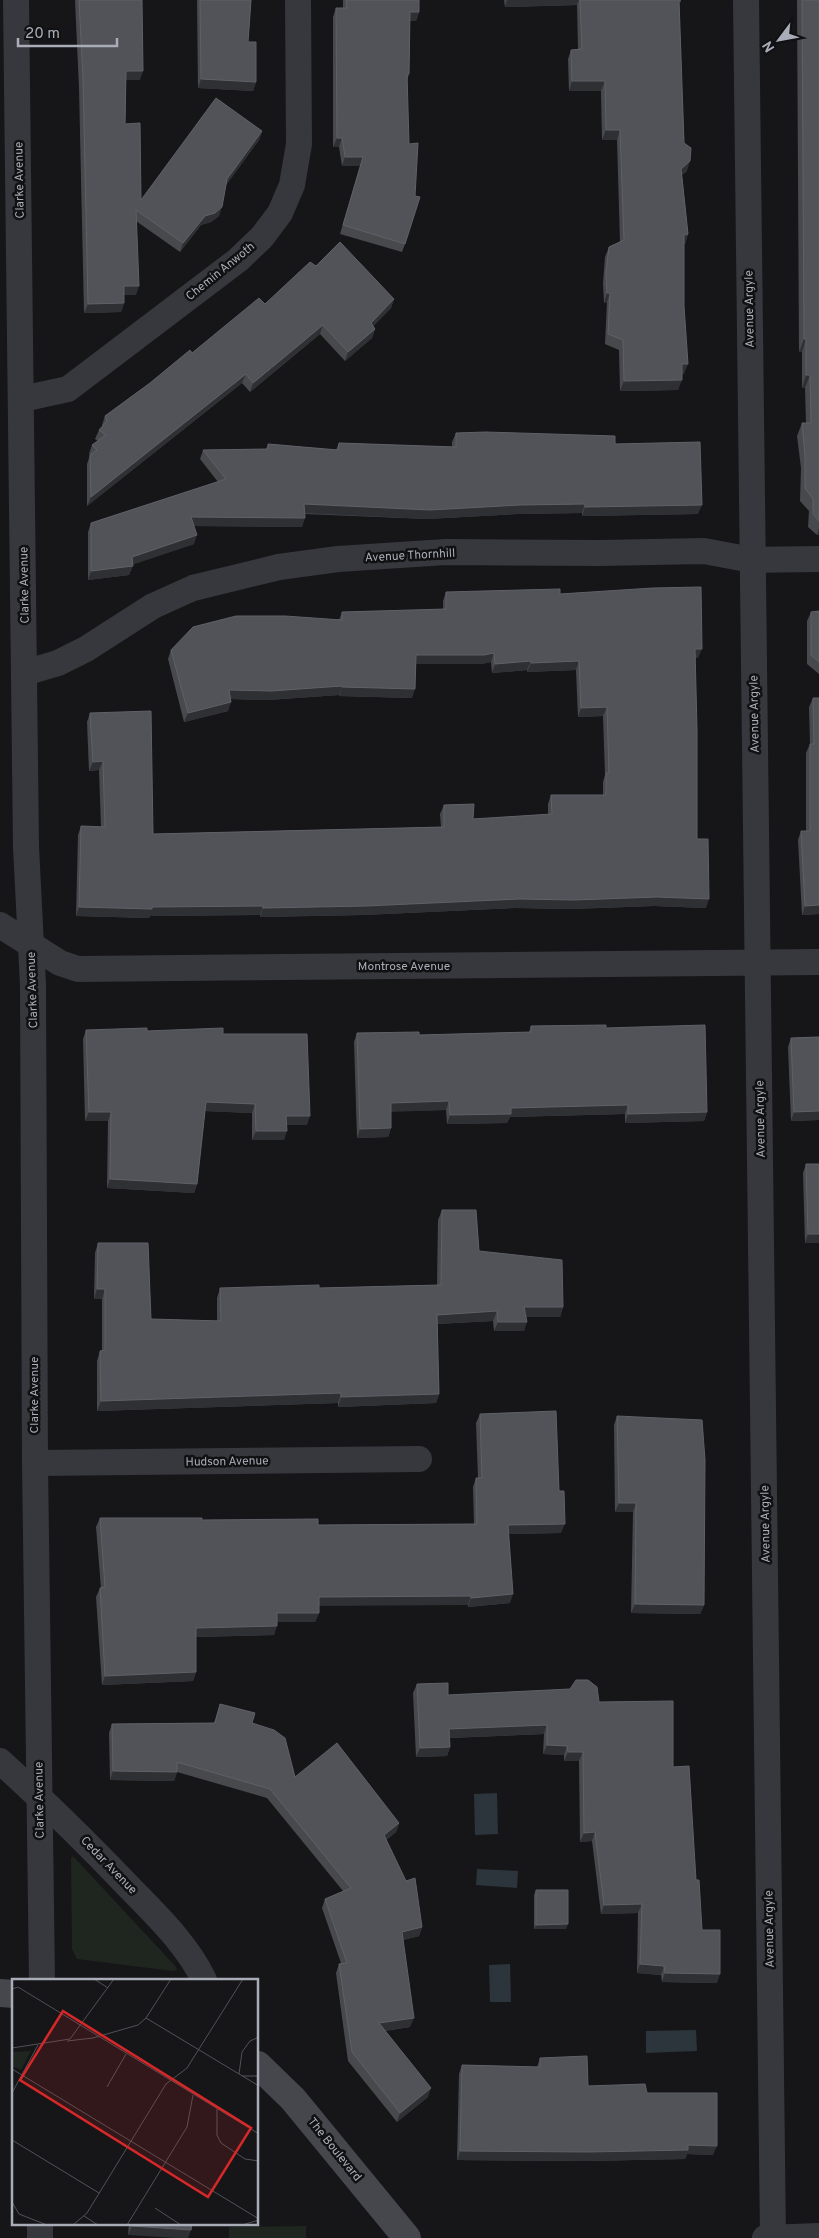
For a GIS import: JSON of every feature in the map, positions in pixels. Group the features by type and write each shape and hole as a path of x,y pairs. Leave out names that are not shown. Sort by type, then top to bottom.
{"main road":[{"name":"The Boulevard","path":"259,2066 293,2099 406,2238"}],"street":[{"name":"Clarke Avenue","path":"16,0 26,847 30,945 34,1198 34,1463 42,1979"},
{"name":"Chemin Anwoth","path":"22,400 68,389 238,260 262,237 280,214 292,184 298,144 298,0"},
{"name":"Avenue Argyle","path":"746,0 772,2238"},
{"name":"Avenue Thornhill","path":"24,673 58,662 86,648 153,606 193,588 278,567 338,559 446,552 600,553 704,551 752,560 819,559"},
{"name":"Montrose Avenue","path":"0,925 60,962 78,969 819,962"},
{"name":"Hudson Avenue","path":"34,1463 419,1459"},
{"name":"Cedar Avenue","path":"0,1761 80,1836 150,1909 194,1958 204,1979"},
{"path":"765,2238 819,2236"}],"shaded area":[{"path":"497,1793 498,1834 475,1835 474,1794"},
{"path":"73,1856 177,1970 77,1959 72,1949 71,1858"},
{"path":"477,1869 518,1871 517,1888 476,1885"},
{"path":"510,1964 511,2002 490,2002 489,1965"},
{"path":"696,2030 697,2051 646,2053 646,2031"},
{"path":"306,2226 306,2238 229,2238 229,2227"}],"building":[{"path":"79,0 142,0 143,71 126,71 125,124 140,123 141,200 216,98 262,131 227,179 222,207 215,213 205,216 183,243 136,210 139,286 124,286 124,303 88,304 83,79"},
{"path":"200,0 251,0 248,42 256,42 256,82 201,79"},
{"path":"346,0 419,0 419,12 410,12 409,74 407,74 409,144 418,143 415,196 420,197 405,244 343,225 363,157 345,157 342,138 337,138 336,8 347,8"},
{"path":"580,0 679,0 684,143 691,148 690,161 681,169 688,234 684,235 684,306 688,364 682,364 682,380 624,381 623,340 608,334 610,293 607,293 606,273 609,247 624,240 620,130 606,130 605,81 572,81 571,50 582,49"},
{"path":"802,0 819,0 819,521 813,514 813,499 805,488 805,455 802,423 811,423 810,375 806,375 806,339 804,339"},
{"path":"340,242 394,299 371,323 375,329 348,352 323,325 253,383 246,374 91,497 90,455 97,450 92,445 106,435 99,430 107,421 105,416 150,383 190,350 192,353 259,298 265,304 310,262 316,266"},
{"path":"486,432 615,436 615,444 700,442 702,505 585,507 585,504 520,505 430,510 304,504 305,518 191,517 197,535 132,557 133,566 91,571 91,523 226,479 203,450 268,449 268,444 338,450 339,443 456,447 456,433"},
{"path":"701,587 702,649 695,649 697,839 708,839 709,899 657,897 574,900 519,899 366,906 263,908 263,906 152,907 152,909 79,907 81,826 105,827 103,761 93,762 90,713 151,711 153,834 444,827 444,805 474,804 473,819 552,814 551,795 606,795 606,773 609,773 607,707 581,708 579,661 531,663 531,661 495,664 494,653 484,655 416,655 415,689 342,686 271,691 229,690 231,702 188,713 171,650 193,627 236,616 285,616 342,620 342,612 446,609 446,592 560,589 560,594"},
{"path":"819,611 819,662 811,655 811,612"},
{"path":"813,698 819,698 819,905 805,906 801,831 810,831 810,744 814,744"},
{"path":"606,1025 606,1028 705,1025 707,1112 628,1114 628,1105 511,1108 511,1114 450,1115 449,1101 391,1103 391,1128 360,1129 357,1033 419,1032 419,1035 531,1032 531,1026"},
{"path":"147,1028 147,1031 223,1028 223,1034 307,1034 310,1116 286,1116 287,1131 256,1131 255,1104 206,1102 197,1184 110,1179 111,1112 89,1112 86,1030"},
{"path":"819,1037 819,1111 794,1112 791,1038"},
{"path":"806,1164 819,1164 819,1234 808,1234"},
{"path":"442,1210 476,1210 479,1251 562,1260 563,1307 524,1307 527,1322 498,1322 497,1311 437,1315 439,1394 341,1397 341,1393 101,1401 100,1351 105,1350 105,1289 97,1289 98,1243 148,1243 151,1319 221,1321 220,1288 319,1285 319,1288 441,1285"},
{"path":"556,1411 559,1491 564,1491 565,1524 508,1525 513,1594 471,1598 471,1596 319,1597 319,1613 277,1613 277,1626 196,1628 196,1672 105,1676 100,1588 105,1587 100,1518 202,1518 202,1520 318,1519 318,1525 477,1524 476,1478 482,1478 480,1414"},
{"path":"617,1416 702,1420 705,1460 704,1605 635,1604 636,1503 619,1503"},
{"path":"576,1680 588,1680 597,1687 599,1702 673,1701 673,1767 689,1766 696,1880 699,1880 702,1930 720,1930 720,1974 665,1973 664,1966 640,1964 642,1904 604,1905 595,1832 584,1833 583,1752 568,1752 567,1746 547,1745 547,1725 449,1729 450,1747 420,1748 417,1684 448,1683 448,1695 570,1689"},
{"path":"220,1704 255,1713 252,1723 274,1730 285,1738 295,1777 337,1743 399,1823 384,1835 406,1881 415,1878 422,1927 402,1932 414,2018 379,2023 431,2088 400,2113 352,2052 339,1964 347,1963 325,1899 351,1888 270,1789 177,1762 177,1772 113,1771 112,1724 215,1723"},
{"path":"536,1890 568,1890 568,1924 536,1925"},
{"path":"587,2056 588,2086 645,2084 647,2093 717,2093 717,2146 688,2145 688,2150 589,2152 460,2151 462,2065 540,2067 540,2058"},
{"path":"132,2226 192,2226 191,2230"}]}
